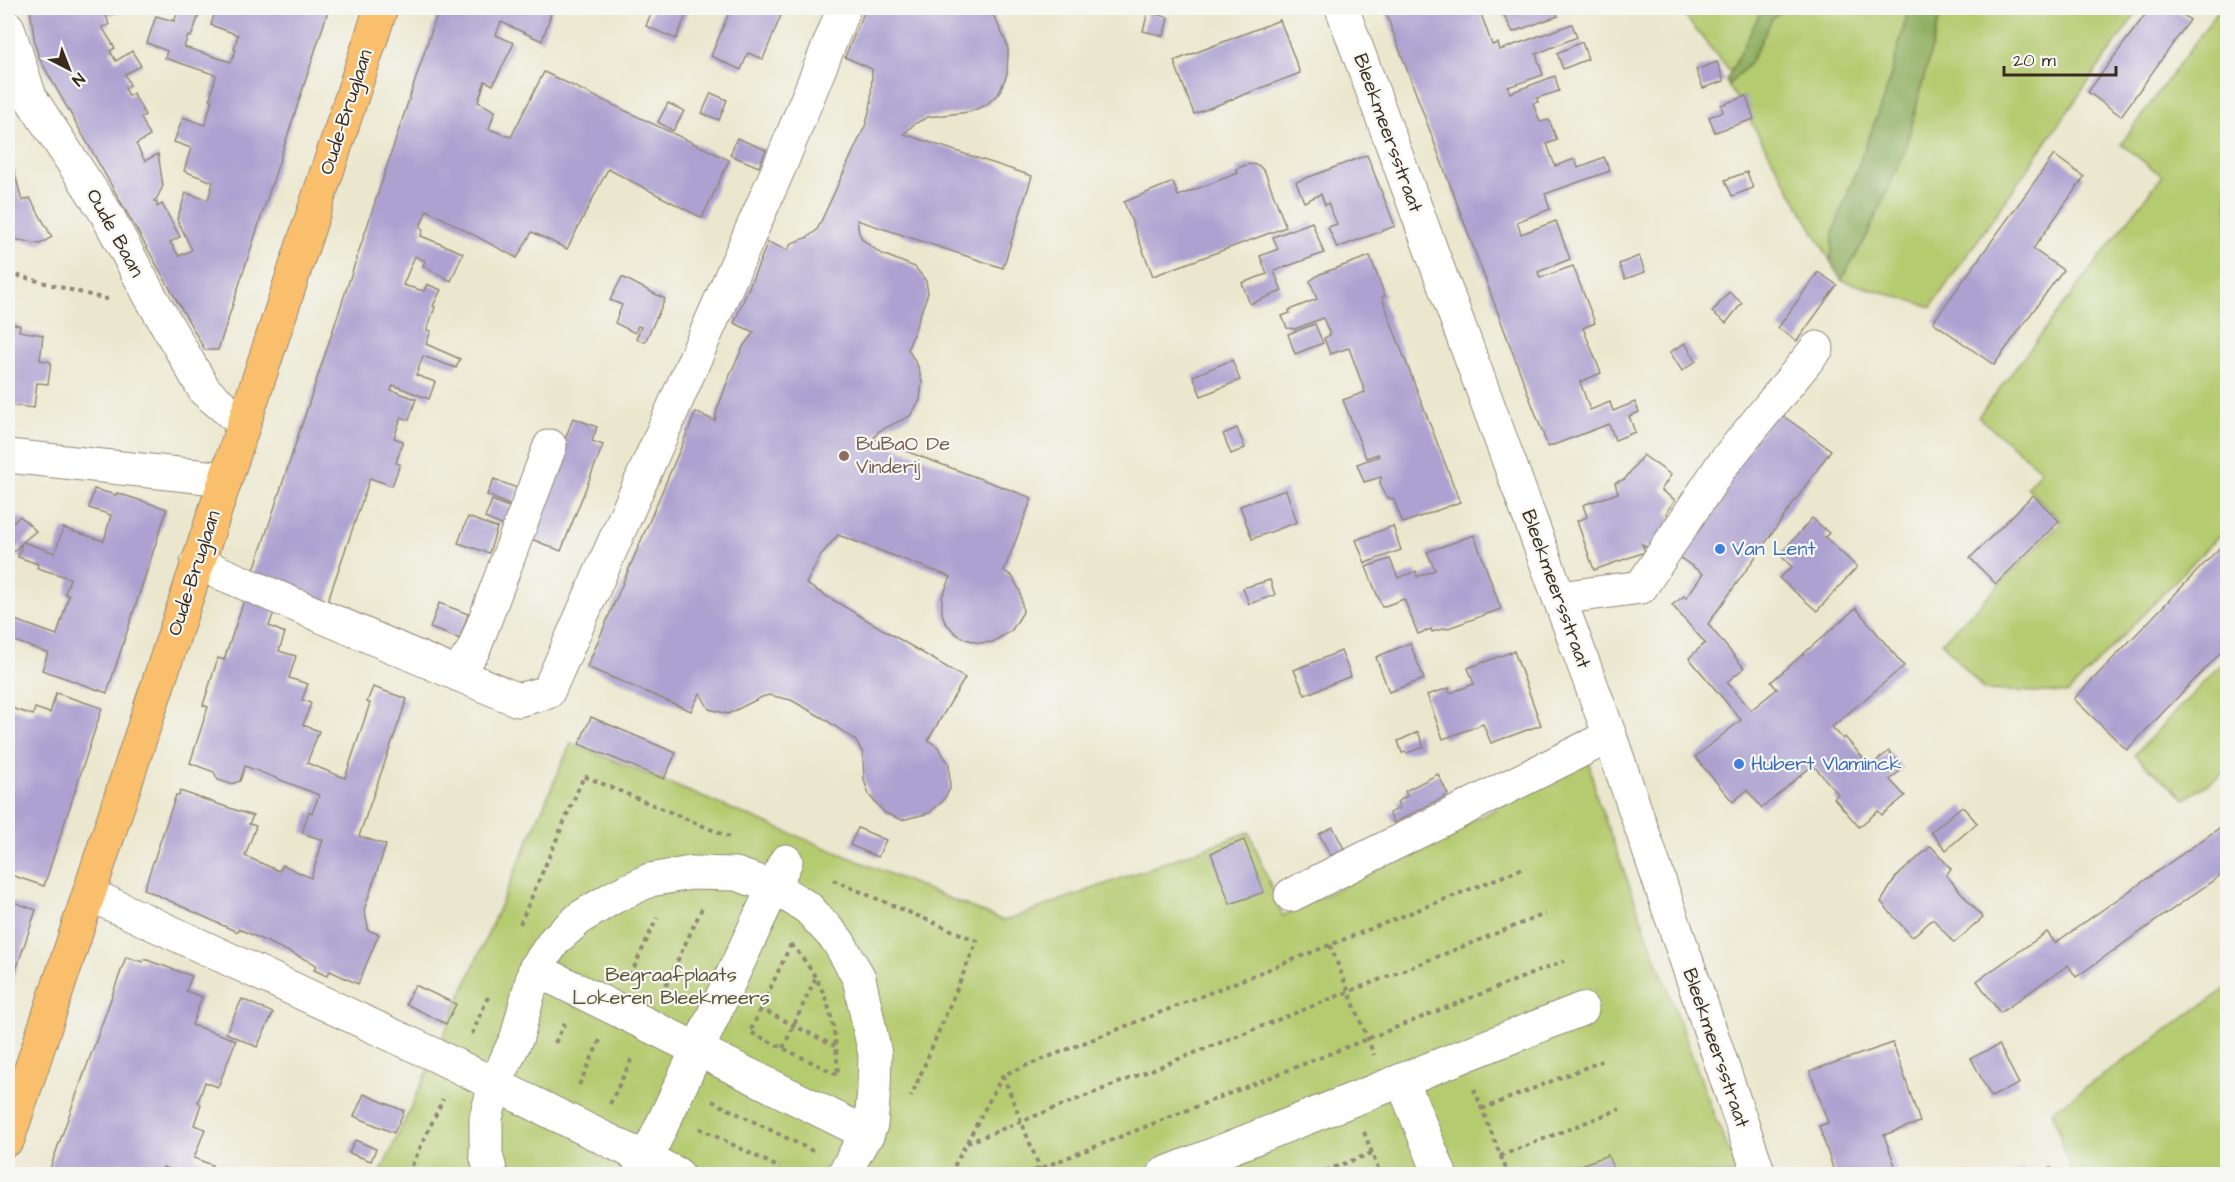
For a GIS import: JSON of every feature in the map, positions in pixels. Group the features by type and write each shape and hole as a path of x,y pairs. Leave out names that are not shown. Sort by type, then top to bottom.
{"main road":[{"name":"Oude-Bruglaan","path":"8,1139 381,8"}],"street":[{"path":"197,563 518,700 548,692 782,160 844,8"},
{"name":"Bleekmeersstraat","path":"1341,8 1610,736 1759,1174"},
{"name":"Oude Baan","path":"8,28 30,97 106,213 205,391 244,424"},
{"path":"1559,598 1641,587 1722,465 1817,348"},
{"path":"457,674 474,649 550,446"},
{"path":"8,456 225,478"},
{"path":"1291,895 1610,736"},
{"path":"491,1174 486,1154 486,1118 495,1084 517,1037 535,969 555,940 581,917 614,897 650,880 691,873 780,874"},
{"path":"643,1167 780,874"},
{"path":"780,874 838,941 859,978 875,1053 871,1125 846,1171"},
{"path":"89,894 495,1084 596,1134 643,1167 677,1174"},
{"path":"535,969 867,1134"},
{"path":"1164,1174 1582,1009"},
{"path":"1394,1083 1440,1174"}],"path":[{"path":"8,273 105,299 149,294"},
{"path":"950,1174 1003,1075 1526,867"},
{"path":"659,1000 718,874"},
{"path":"966,1144 1545,914"},
{"path":"791,944 808,963 825,992 836,1046 838,1075 750,1032 761,1008 791,944"},
{"path":"1330,945 1368,1040 1394,1083"},
{"path":"1026,1174 1564,962"},
{"path":"783,1048 816,976"},
{"path":"725,991 836,1046"},
{"path":"908,1106 952,1002"},
{"path":"596,1134 637,1047"},
{"path":"1461,1056 1508,1174"},
{"path":"1482,1109 1602,1061"},
{"path":"408,1174 458,1066"},
{"path":"1003,1075 1042,1174"},
{"path":"707,1109 711,1100 846,1171"},
{"path":"1351,1100 1380,1174"},
{"path":"1500,1156 1620,1108"},
{"path":"702,1118 698,1127 780,1168"},
{"path":"1317,1174 1372,1153"}],"green space":[{"path":"1678,8 1763,8 1731,73"},
{"path":"1763,8 1785,8 1772,19 1750,63 1728,85 1726,81"},
{"path":"1785,8 1909,8 1887,89 1833,233 1831,262 1750,120 1745,97 1737,99 1728,85 1750,63 1772,19"},
{"path":"1909,8 1942,8 1905,150 1866,238 1841,280 1831,262 1833,233 1887,89"},
{"path":"1942,8 2140,8 1931,307 1841,280 1866,238 1905,150"},
{"path":"2220,8 2228,8 2227,527 2068,693 1984,690 1942,642 2062,522 2027,487 2041,470 1978,417 2162,176 2121,144"},
{"path":"2227,658 2227,771 2185,799 2134,755"},
{"name":"Begraafplaats Lokeren Bleekmeers","path":"571,743 1004,921 1249,832 1283,916 1589,762 1597,798 1714,1115 1739,1174 380,1174 435,1055"},
{"path":"2227,988 2227,1174 2072,1174 2052,1111"}],"building":[{"path":"30,8 132,8 132,10 106,15 109,25 102,27 115,48 110,51 116,61 132,51 141,66 125,74 130,85 125,88 129,96 133,93 145,115 141,118 150,136 136,144 145,161 158,154 163,186 154,201 157,202 157,207 162,204 180,237 170,242 179,256 192,250 177,219 186,193 208,200 213,182 184,171 191,148 174,142 183,117 205,125 216,75 165,58 167,51 147,43 156,16 174,21 180,8 200,12 191,37 188,36 184,47 231,62 236,50 234,49 238,35 211,25 216,8 329,8 218,350 205,350 39,58"},
{"path":"439,8 553,8 542,41 501,22 496,35 514,43 493,85 485,81 478,102 495,111 489,129 511,137 544,72 729,160 702,218 608,169 567,249 532,232 517,258 427,210 420,227 423,229 421,236 463,253 451,281 423,266 425,261 415,256 403,285 424,291 427,284 441,290 433,306 435,307 427,330 431,331 426,344 460,359 456,368 423,356 416,375 435,382 429,399 393,385 391,390 416,399 409,420 401,417 394,438 403,441 396,463 400,464 392,486 370,478 327,603 252,576"},
{"path":"653,8 689,8 676,39 646,26"},
{"path":"731,8 784,8 763,59 748,53 741,70 711,56"},
{"path":"866,8 990,8 1008,50 1007,74 999,93 986,105 969,112 928,117 914,124 904,134 1032,176 1003,268 857,220 859,233 863,240 880,253 915,267 926,281 928,293 908,349 918,367 922,382 920,400 910,416 879,431 873,439 1032,498 1004,571 1012,576 1020,591 1023,612 1012,630 993,642 979,643 963,638 945,622 942,613 942,597 951,577 838,535 821,555 806,584 965,678 928,740 938,747 949,764 950,789 942,802 929,813 902,820 885,813 869,795 864,780 863,753 855,740 791,700 769,695 728,714 709,709 700,693 691,711 587,667 696,412 715,421 731,372 744,345 754,332 734,323 768,242 787,250 792,243 808,237 817,230 866,124 871,104 872,69 845,57"},
{"path":"1384,8 1479,8 1492,45 1498,43 1500,50 1572,24 1577,37 1536,54 1543,75 1508,87 1510,93 1555,76 1559,91 1537,98 1538,102 1533,103 1540,122 1549,120 1557,140 1547,144 1555,166 1575,159 1578,168 1604,157 1610,171 1545,194 1550,209 1517,222 1521,234 1556,221 1570,259 1538,272 1540,278 1573,266 1595,323 1583,328 1601,373 1580,382 1590,410 1610,402 1613,411 1635,402 1639,412 1629,416 1635,432 1615,440 1609,424 1548,447"},
{"path":"1500,8 1554,8 1558,16 1513,32"},
{"path":"2150,8 2173,8 2190,20 2121,116 2088,92"},
{"path":"1148,12 1168,17 1164,36 1143,31"},
{"path":"1280,20 1300,73 1194,114 1174,61"},
{"path":"1582,42 1588,59 1563,69 1557,53"},
{"path":"1717,62 1724,81 1703,88 1696,70"},
{"path":"711,93 727,100 719,120 702,113"},
{"path":"1746,96 1754,119 1715,132 1709,117 1723,112 1721,105"},
{"path":"668,103 684,111 673,131 658,122"},
{"path":"737,138 766,150 759,167 730,155"},
{"path":"8,147 22,201 30,198 52,237 40,244 8,238"},
{"path":"1367,155 1395,226 1337,248 1328,227 1337,224 1328,203 1325,205 1321,194 1304,202 1296,182"},
{"path":"2054,155 2084,177 2033,249 2063,270 1994,365 1933,322"},
{"path":"1248,164 1258,165 1265,172 1286,227 1153,276 1124,202 1173,182 1178,196 1238,173 1236,169"},
{"path":"1747,172 1753,188 1732,196 1725,180"},
{"path":"1312,222 1324,253 1274,271 1282,291 1250,304 1242,283 1267,274 1260,256 1278,249 1273,237"},
{"path":"1370,256 1385,296 1382,297 1393,328 1460,502 1403,523 1393,498 1390,499 1384,494 1380,483 1381,477 1364,482 1357,464 1379,456 1378,454 1366,458 1343,400 1365,392 1349,348 1330,354 1324,338 1330,335 1323,318 1295,329 1287,328 1282,316 1290,313 1289,310 1317,299 1310,281 1320,274"},
{"path":"1639,256 1645,272 1625,279 1619,264"},
{"path":"1818,272 1837,285 1797,341 1778,328"},
{"path":"622,277 665,299 645,342 636,339 641,327 638,326 635,333 615,323 622,305 610,300"},
{"path":"1729,292 1742,303 1726,323 1712,312"},
{"path":"8,323 20,325 19,331 43,335 40,360 51,362 48,384 37,383 34,408 8,405"},
{"path":"1315,324 1323,343 1295,354 1288,334"},
{"path":"1685,343 1696,361 1682,371 1670,352"},
{"path":"1232,360 1240,380 1201,396 1193,376"},
{"path":"1776,411 1831,450 1708,624 1744,668 1727,682 1751,710 1777,689 1771,682 1856,608 1904,666 1832,727 1843,739 1845,737 1870,766 1889,751 1903,768 1890,780 1905,796 1882,815 1878,811 1859,827 1834,798 1838,794 1813,765 1762,808 1747,790 1733,802 1695,757 1741,720 1689,658 1705,643 1672,605 1684,596 1686,598 1703,574 1675,554"},
{"path":"573,418 597,427 592,441 603,445 561,551 529,538"},
{"path":"1237,428 1245,448 1231,454 1223,434"},
{"path":"1643,455 1671,475 1661,490 1675,500 1666,513 1673,518 1651,550 1642,544 1645,552 1594,570 1577,521 1587,517 1583,505 1618,493 1615,483 1625,479"},
{"path":"494,479 519,489 511,506 487,495"},
{"path":"94,489 116,495 117,493 167,509 107,693 42,670 48,653 9,639 15,620 57,635 69,595 65,594 70,578 37,568 38,564 18,557 22,543 8,558 8,527 20,516 36,531 23,542 55,553 63,528 104,541 111,515 89,508"},
{"path":"1286,490 1297,522 1252,539 1240,506"},
{"path":"2033,495 2059,521 1996,584 1970,558"},
{"path":"492,500 511,508 504,526 485,518"},
{"path":"468,517 497,528 489,553 458,543"},
{"path":"1812,518 1829,533 1825,537 1857,567 1817,611 1779,578 1792,567 1780,555"},
{"path":"1393,526 1401,550 1365,563 1356,540"},
{"path":"1474,535 1501,609 1446,629 1432,632 1431,629 1418,634 1404,599 1382,607 1366,567 1390,559 1398,578 1416,571 1417,577 1435,570 1427,552"},
{"path":"2228,539 2228,645 2127,750 2074,699"},
{"path":"1270,580 1275,595 1249,604 1243,588"},
{"path":"245,597 275,609 269,626 285,633 279,651 296,656 289,678 308,684 302,700 311,703 303,725 319,731 307,763 345,778 370,703 367,702 373,687 407,699 359,836 386,845 364,910 367,930 379,934 358,984 330,971 327,976 314,970 316,965 313,963 239,929 237,932 144,889 176,795 179,796 180,791 253,816 249,824 256,826 245,856 279,871 283,865 311,878 323,840 302,833 309,811 312,813 319,795 245,766 240,781 231,784 218,780 214,772 190,763 208,707 203,705 218,658 224,660"},
{"path":"439,603 468,614 460,639 430,628"},
{"path":"1410,643 1424,679 1389,692 1376,657"},
{"path":"1341,651 1351,676 1305,695 1294,670"},
{"path":"1514,651 1541,725 1491,743 1483,724 1443,739 1427,695 1449,688 1450,693 1474,684 1468,668"},
{"path":"56,693 102,708 44,886 8,874 8,707 33,715 35,708 50,713"},
{"path":"591,717 676,753 664,779 579,744"},
{"path":"1418,732 1424,747 1402,753 1398,741"},
{"path":"1438,774 1448,795 1394,823 1389,813 1400,808 1397,802 1407,796 1405,791"},
{"path":"1962,806 1977,823 1946,850 1931,832"},
{"path":"2228,822 2228,870 2076,977 2068,965 2000,1013 1977,981 2047,932 2055,943"},
{"path":"1333,827 1344,849 1331,856 1319,834"},
{"path":"858,828 886,840 878,857 850,845"},
{"path":"1244,840 1264,892 1230,904 1211,853"},
{"path":"1931,846 1951,869 1946,875 1983,918 1954,943 1933,919 1912,937 1881,902 1896,877"},
{"path":"8,900 36,910 8,994"},
{"path":"126,957 143,962 144,959 192,976 186,991 202,997 192,1025 236,1040 218,1087 205,1082 198,1102 201,1104 194,1125 205,1129 194,1158 212,1165 209,1174 185,1174 163,1167 161,1174 48,1174"},
{"path":"415,985 456,1004 446,1024 406,1004"},
{"path":"242,999 273,1013 257,1047 226,1033"},
{"path":"1893,1043 1920,1122 1884,1135 1898,1174 1835,1174 1819,1126 1828,1123 1810,1071"},
{"path":"1999,1045 2019,1084 1991,1097 1971,1058"},
{"path":"364,1094 404,1111 394,1133 354,1116"},
{"path":"355,1140 376,1149 371,1161 349,1153"},
{"path":"1608,1155 1615,1174 1557,1174"},
{"path":"2051,1168 2053,1174 2032,1174"},
{"path":"2023,1169 2025,1174 2012,1174"}],"place":[{"name":"BuBaO De Vinderij","path":"844,456"},
{"name":"Van Lent","path":"1720,549"},
{"name":"Hubert Vlaminck","path":"1739,764"}]}
